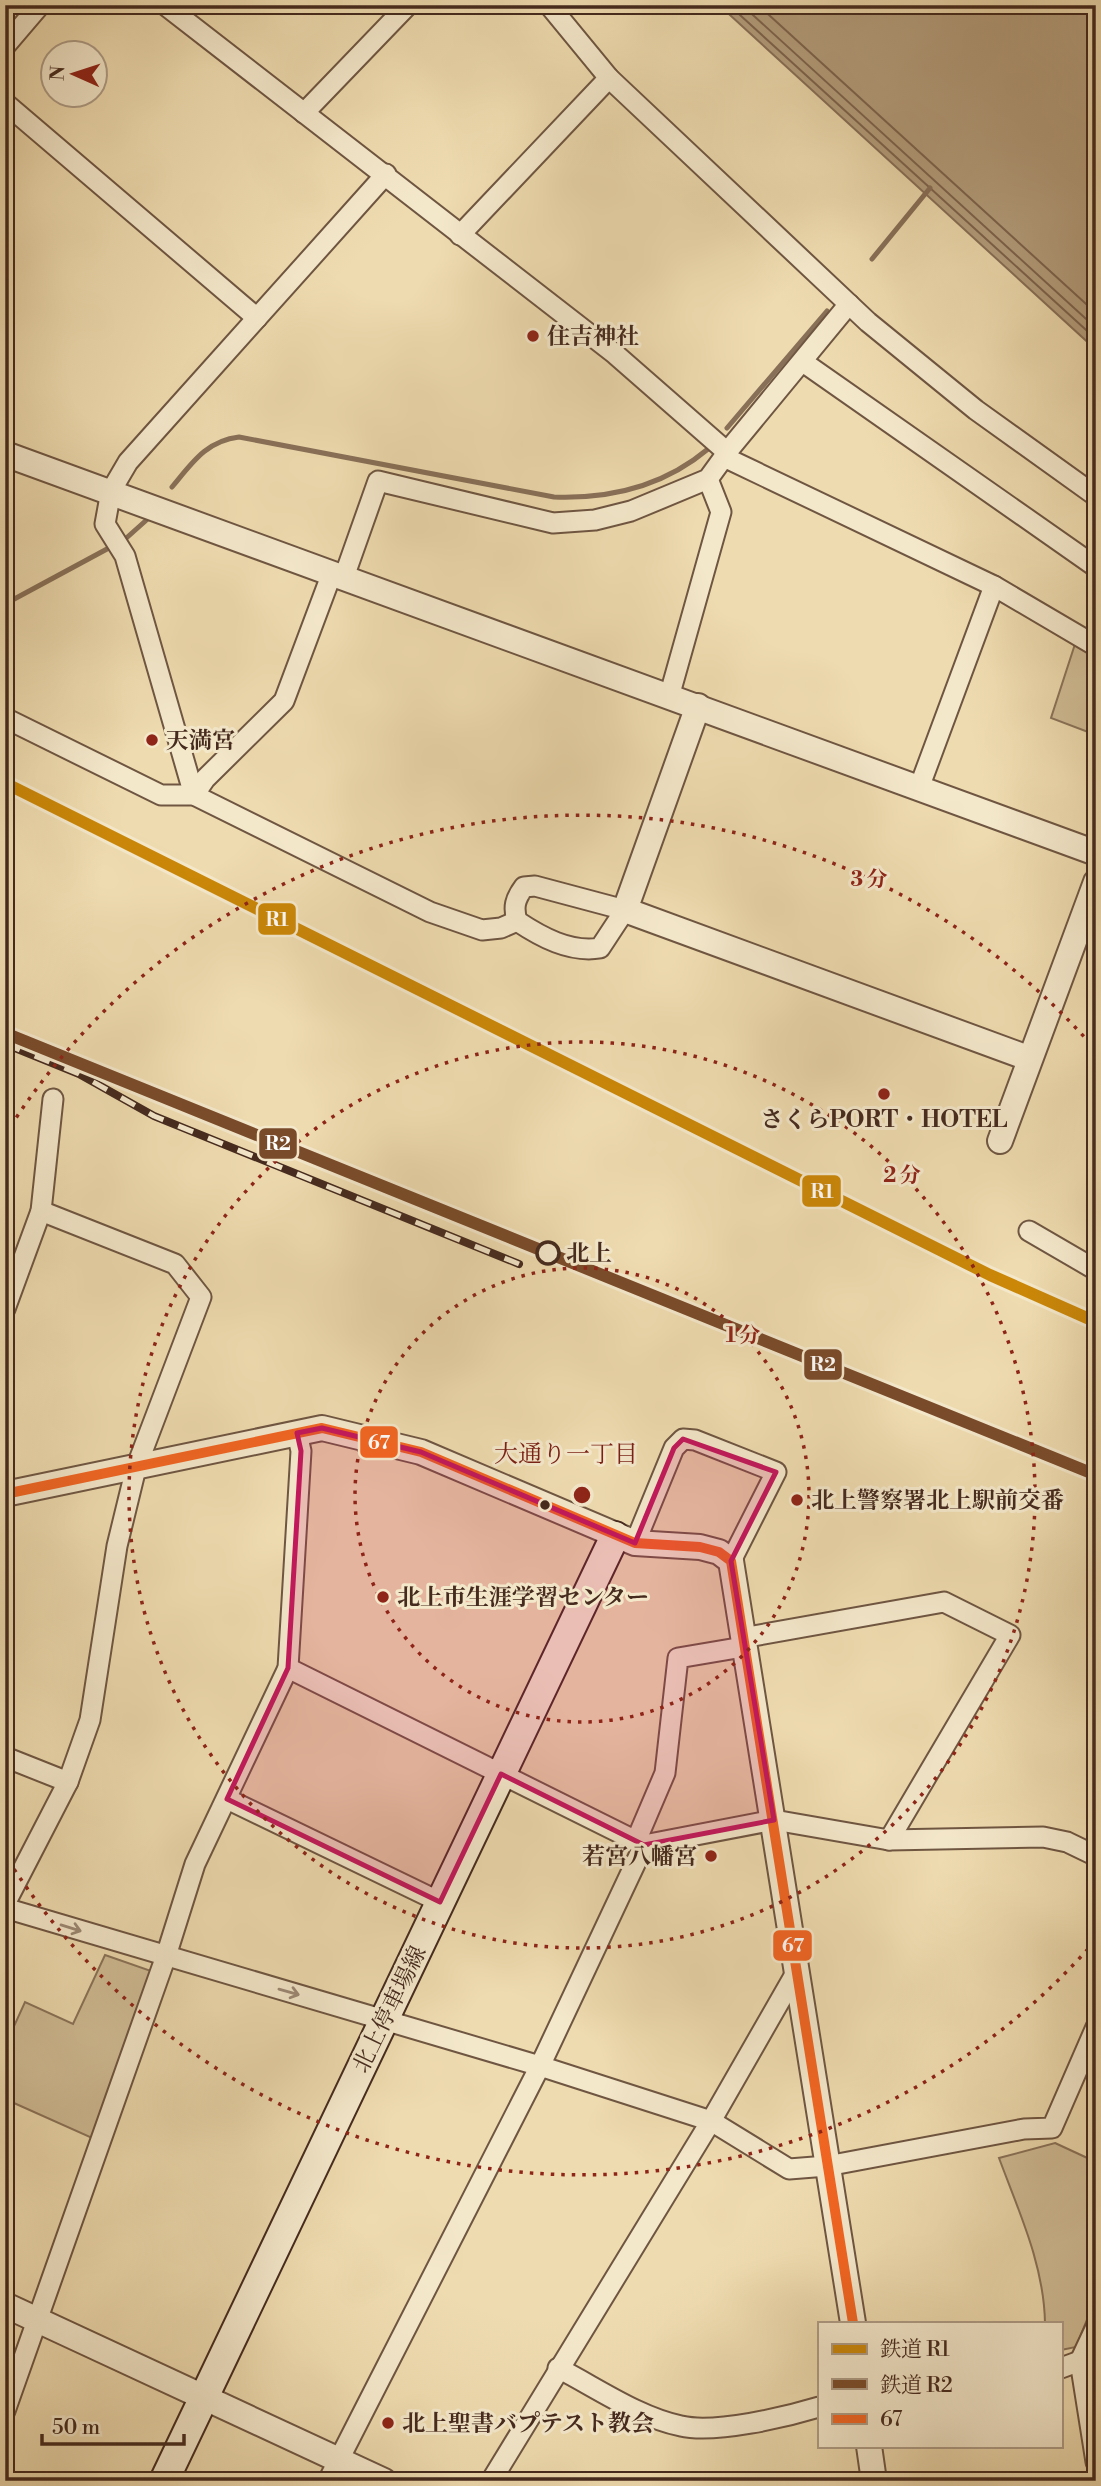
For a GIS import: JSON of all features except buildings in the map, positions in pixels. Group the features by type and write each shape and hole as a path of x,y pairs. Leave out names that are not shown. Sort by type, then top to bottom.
{"main road":[{"name":"北上停車場線","path":"163,2481 501,1774 625,1540"}],"street":[{"path":"5,46 40,5"},
{"path":"304,113 408,5"},
{"path":"549,5 609,78 849,304 976,411 1096,496"},
{"path":"171,7 615,354 727,452 849,304"},
{"path":"460,235 609,78"},
{"path":"5,103 257,318"},
{"path":"194,795 125,556 105,524 111,491 128,462 386,174"},
{"path":"803,362 1096,567"},
{"path":"5,454 1096,853"},
{"path":"194,795 205,779 284,701 378,481 554,523 594,520 631,511 708,479 724,457 994,586 1096,646"},
{"path":"669,696 721,512 708,479"},
{"path":"919,788 994,586"},
{"path":"698,706 625,910 600,948 586,951 536,934 517,921 514,909 524,887 535,886 625,910 1028,1058"},
{"path":"5,718 161,795 194,795 429,912 482,930 501,928 517,921"},
{"path":"1000,1141 1028,1058 1096,882"},
{"path":"5,1309 41,1211 52,1099"},
{"path":"41,1211 175,1264 201,1297 136,1468 117,1546 90,1720 68,1782 5,1906 711,2120 789,2169 827,2166 1024,2129 1052,2128 1096,2027"},
{"path":"1029,1231 1096,1270"},
{"path":"5,1494 322,1428 421,1452 625,1540 700,1547 719,1552 731,1561"},
{"path":"5,2411 166,1956 195,1864 288,1668 300,1451 297,1433"},
{"path":"625,1540 674,1448 683,1439 695,1440 776,1472 731,1561 742,1643 774,1820 853,2322"},
{"path":"333,2471 540,2066 640,1843 665,1773 678,1658 944,1602 1010,1634 889,1840"},
{"path":"288,1668 640,1843 774,1820 889,1840 1043,1837 1068,1842 1096,1857"},
{"path":"5,1757 68,1782"},
{"path":"227,1799 440,1902"},
{"path":"491,2481 711,2120 797,1971"},
{"path":"5,2305 204,2396 333,2471 384,2481"},
{"path":"1096,2327 1079,2363 1096,2462"},
{"path":"558,2368 638,2410 698,2429 790,2416 818,2407"},
{"path":"869,2448 874,2481"}],"highlighted area":[{"path":"322,1428 421,1452 635,1543 674,1448 683,1439 776,1472 731,1561 774,1820 644,1845 501,1774 440,1902 227,1799 288,1668 301,1451 297,1433"}],"shaded area":[{"path":"1076,641 1096,653 1096,735 1051,718"},
{"path":"105,1955 154,1972 92,2138 5,2099 5,2046 25,2002 73,2024"},
{"path":"1055,2143 1096,2162 1096,2297 1076,2347 1062,2350 1062,2322 1045,2322 1044,2301 1035,2260 999,2158"}],"water":[{"path":"719,5 1096,5 1096,348 1093,347"}],"waterway":[{"path":"872,259 930,188"},
{"path":"727,428 827,311"},
{"path":"172,487 209,448 227,439 239,437 554,497 596,496 636,488 673,472 708,449"},
{"path":"123,541 151,516"},
{"path":"5,604 107,549"}],"railway":[{"path":"5,1044 79,1074 154,1116 519,1264"}],"rail line":[{"name":"R1","path":"5,783 990,1275 1096,1322"},
{"name":"R2","path":"5,1033 1096,1475"}],"transit line":[{"name":"67","path":"5,1494 322,1428 421,1452 635,1543 700,1547 719,1552 731,1561 853,2322"}],"place":[{"name":"住吉神社","path":"533,336"},
{"name":"天満宮","path":"152,740"},
{"name":"さくらPORT・HOTEL","path":"884,1094"},
{"name":"北上","path":"548,1253"},
{"name":"北上警察署北上駅前交番","path":"797,1500"},
{"name":"北上市生涯学習センター","path":"383,1597"},
{"name":"若宮八幡宮","path":"711,1856"},
{"name":"北上聖書バプテスト教会","path":"388,2423"}],"district":[{"name":"大通り一丁目","path":"566,1454"}]}
